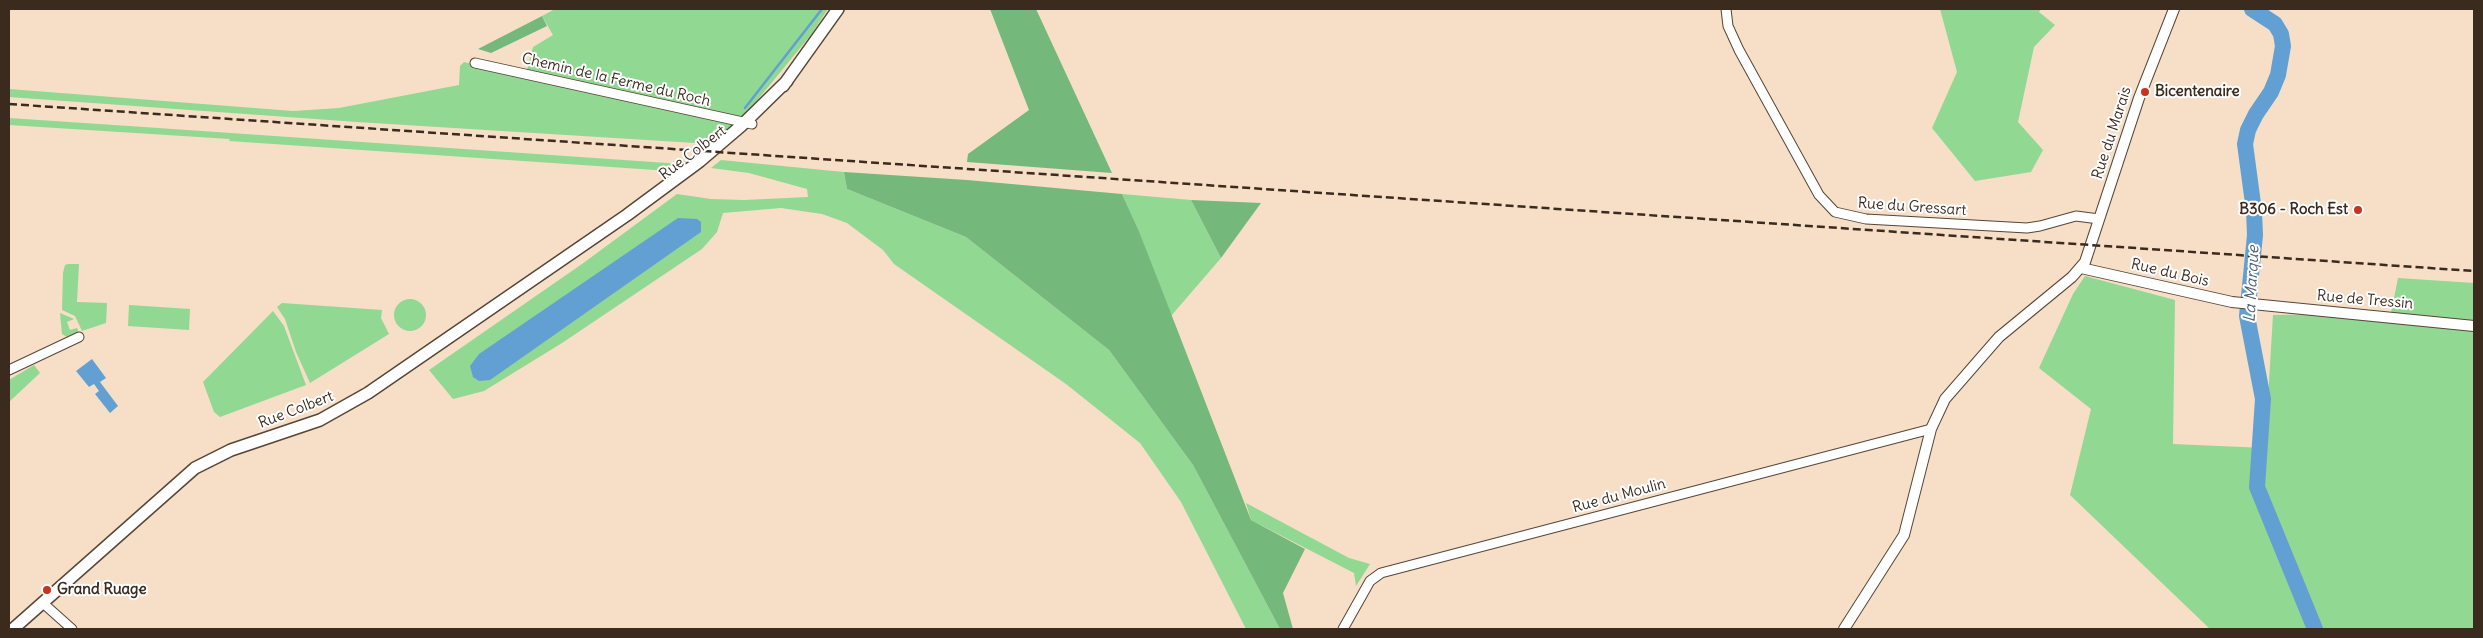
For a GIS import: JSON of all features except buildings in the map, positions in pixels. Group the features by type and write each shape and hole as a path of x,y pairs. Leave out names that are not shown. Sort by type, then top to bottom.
{"main road":[{"name":"Rue Colbert","path":"11,628 44,604 195,468 231,450 320,420 351,404 627,214 717,148 748,124 786,81 838,9"}],"street":[{"name":"Rue du Gressart","path":"1726,9 1730,31 1739,50 1819,195 1836,212 1866,220 2027,228 2076,216 2099,219"},
{"name":"Rue du Marais","path":"2081,268 2088,255 2139,98 2174,9"},
{"name":"Chemin de la Ferme du Roch","path":"475,62 748,124"},
{"path":"1844,629 1904,535 1931,429 1945,399 1983,352 2016,320 2081,268"},
{"name":"Rue du Bois","path":"2081,268 2237,303 2254,305"},
{"name":"Rue de Tressin","path":"2254,305 2474,326"},
{"path":"9,370 79,337"},
{"name":"Rue du Moulin","path":"1343,629 1370,581 1381,573 1931,429"},
{"path":"44,604 72,629"}],"green space":[{"path":"555,9 828,9 810,36 746,114 711,144 357,122 9,97 9,89 293,111 339,108 459,85 460,66 464,62 525,77 533,47 553,35 542,16"},
{"path":"990,9 1036,9 1112,173 967,162 968,154 1029,110"},
{"path":"1940,9 2041,9 2039,12 2055,25 2034,47 2018,122 2043,150 2031,172 1975,181 1932,128 1957,72"},
{"path":"542,16 547,26 491,53 478,49"},
{"path":"9,118 682,164 670,171 229,141 230,139 9,125"},
{"path":"721,160 844,172 847,189 966,237 1109,350 1193,465 1280,629 1246,629 1181,502 1140,443 1066,384 894,264 883,250 847,223 822,214 781,208 723,213 717,232 702,249 562,343 484,391 453,399 429,370 582,264 677,194 711,199 744,200 808,197 807,189 749,173 711,168"},
{"path":"844,172 967,180 1122,194 1139,231 1251,520 1305,549 1283,593 1293,629 1280,629 1193,465 1109,350 966,237 847,189"},
{"path":"1122,194 1191,200 1221,258 1171,316 1139,231"},
{"path":"1191,200 1261,203 1221,258"},
{"path":"79,264 77,302 107,303 106,323 82,331 75,316 62,310 63,273 65,265"},
{"path":"2085,276 2175,300 2173,444 2265,448 2273,315 2391,313 2398,278 2474,283 2474,629 2210,629 2070,495 2091,409 2039,368 2073,294"},
{"path":"410,299 421,304 426,315 421,326 410,331 399,326 394,315 399,304"},
{"path":"282,303 382,310 381,318 389,334 310,383 296,352 285,319 277,307"},
{"path":"129,305 190,309 189,330 128,326"},
{"path":"273,311 284,326 306,385 220,417 214,412 203,382"},
{"path":"60,313 74,319 67,322 70,330 77,328 79,333 67,337 62,334"},
{"path":"34,365 40,373 9,402 9,380"},
{"path":"1246,503 1349,558 1370,564 1356,586 1354,573 1251,520"}],"water":[{"path":"678,218 697,219 701,222 701,232 490,380 479,381 473,377 470,366 479,354"},
{"path":"92,359 106,378 100,382 118,406 110,413 95,394 99,391 94,384 89,387 76,371"}],"waterway":[{"path":"745,108 822,9"},
{"name":"La Marque","path":"2252,9 2275,24 2281,34 2283,46 2278,75 2271,92 2248,130 2245,144 2254,211 2255,235 2247,316 2263,399 2257,487 2315,629"}],"railway":[{"path":"9,104 2474,271"}],"place":[{"name":"Bicentenaire","path":"2145,92"},
{"name":"B306 - Roch Est","path":"2358,210"},
{"name":"Grand Ruage","path":"47,590"}]}
